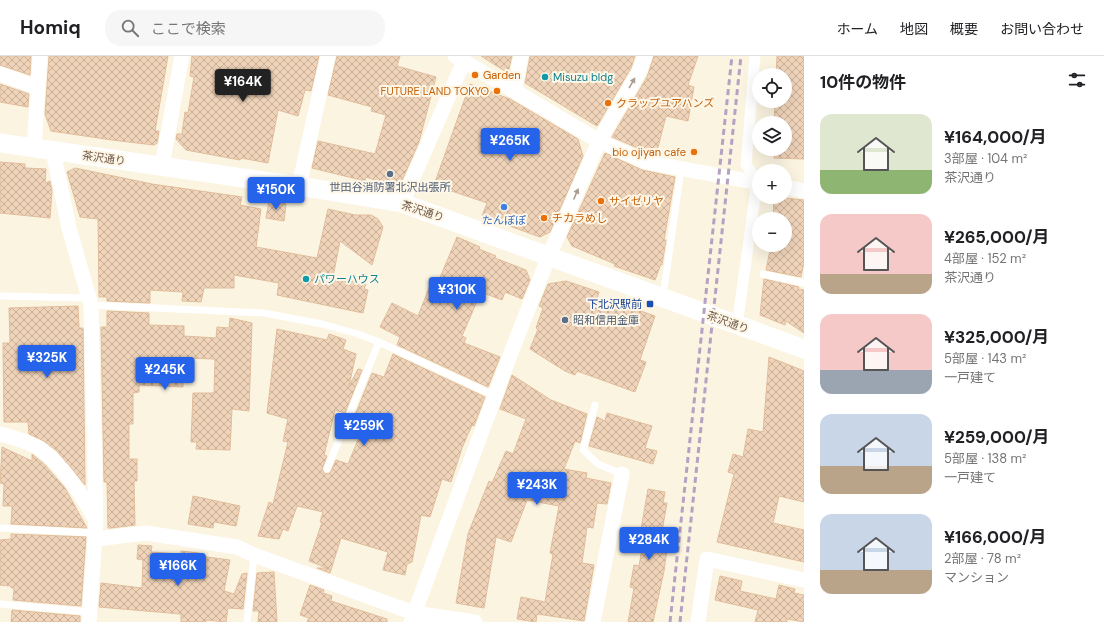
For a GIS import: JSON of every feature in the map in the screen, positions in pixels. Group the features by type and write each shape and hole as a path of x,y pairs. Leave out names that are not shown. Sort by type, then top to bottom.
{"street":[{"path":"34,148 40,56"},
{"path":"162,166 182,56"},
{"path":"299,186 328,56"},
{"path":"514,91 521,56"},
{"path":"413,617 549,256 598,141 639,72 645,56"},
{"path":"752,173 746,164 755,56"},
{"path":"402,203 460,58 598,141 646,162 752,181"},
{"path":"0,74 37,87"},
{"name":"茶沢通り","path":"0,143 299,186 402,203 662,299 804,349"},
{"path":"53,151 69,228 90,301 96,531 90,617"},
{"path":"792,188 804,191"},
{"path":"737,326 755,204"},
{"path":"0,434 43,450 66,475 87,503 96,531"},
{"path":"593,622 622,474"},
{"path":"96,531 146,533 237,546 254,555 413,617 475,622"},
{"path":"698,622 707,559 804,580"}],"lane":[{"path":"662,299 680,169"},
{"path":"763,274 804,283"},
{"path":"0,296 264,313 322,324 358,334 379,342 495,396"},
{"path":"326,469 379,342"},
{"path":"595,405 583,450 598,464 622,474"},
{"path":"0,528 96,531"},
{"path":"247,622 254,555"},
{"path":"0,604 90,617"}],"building":[{"path":"0,56 31,56 30,75 0,65"},
{"path":"49,56 168,56 155,131 159,131 157,143 154,145 51,131 45,114"},
{"path":"192,56 319,56 311,91 305,90 298,116 278,110 268,163 241,158 240,160 186,150 176,139 177,134 182,134 185,112 188,113 194,77 190,76"},
{"path":"337,56 400,56 397,66 436,77 419,142 400,185 395,187 366,177 365,181 312,168 318,141 375,154 386,115 371,111 372,107 328,95"},
{"path":"481,56 512,56 508,73"},
{"path":"530,56 635,56 631,68 597,126 525,83"},
{"path":"654,56 698,56 688,85 694,87 688,121 666,116 656,155 612,137 647,77"},
{"path":"777,56 804,56 804,159 774,158 774,156 792,156 792,116 774,116 775,108 792,108 792,68 776,68"},
{"path":"0,84 29,94 28,107 0,102"},
{"path":"470,84 510,99 578,139 583,156 550,232 540,237 482,216 487,203 434,185"},
{"path":"605,153 642,170 675,177 664,240 666,240 662,265 661,264 655,280 614,266 615,264 572,246 567,237"},
{"path":"0,162 25,164 25,168 46,169 45,183 50,181 52,191 50,218 0,213"},
{"path":"75,168 152,184 242,197 240,205 261,209 256,247 317,258 328,209 355,215 371,215 378,219 383,227 372,265 340,241 333,277 366,284 364,289 368,290 363,313 277,295 279,283 234,275 234,288 204,288 201,302 182,301 183,292 150,290 150,303 107,301 107,297 99,297 98,219 80,217 67,172"},
{"path":"792,199 804,200 804,262 801,277 766,270 770,252 792,252 792,212 773,212 774,204 792,204"},
{"path":"269,201 286,204 284,221 266,218"},
{"path":"457,237 480,247 479,249 496,256 495,258 526,270 530,280 522,299 505,292 502,300 481,292 462,336 466,338 464,343 500,357 488,387 397,345 400,337 380,327 392,303 418,316 433,278 439,280"},
{"path":"764,279 799,287 798,289 804,290 804,333 786,321 785,325 760,315"},
{"path":"566,281 599,292 597,299 634,312 635,309 655,316 640,360 646,362 635,392 577,371 575,375 565,371 530,349 538,329 536,328 543,308 539,306 548,284"},
{"path":"78,306 79,328 83,328 85,485 57,451 44,441 29,434 28,422 4,422 3,343 10,343 9,308"},
{"path":"107,311 149,313 149,325 184,326 184,336 216,338 217,327 229,328 230,318 252,323 249,411 232,409 230,450 196,449 197,442 191,442 193,393 214,393 215,359 183,358 183,387 139,385 139,392 133,393 133,424 129,424 129,459 137,459 137,481 134,481 135,525 111,528 108,528 107,482 104,482 101,327 107,327"},
{"path":"277,329 327,340 329,334 346,340 343,349 356,354 349,386 358,369 362,370 345,413 335,410 324,455 327,456 322,469 325,474 330,473 336,460 348,464 367,418 355,415 372,373 384,377 393,354 485,397 474,426 472,425 462,448 451,482 442,479 430,517 421,515 412,562 407,564 405,575 383,570 388,552 341,538 330,573 317,568 327,568 309,561 322,522 320,522 323,512 297,506 288,531 283,529 279,539 258,536 269,502 273,504 288,442 283,441 288,419 267,413"},
{"path":"769,357 804,371 804,502 779,496 773,523 804,530 804,562 717,542 734,474 728,472 733,454 743,457 748,429 763,432"},
{"path":"512,375 551,400 587,414 580,443 575,441 564,469 587,473 586,478 611,483 607,504 597,503 593,528 587,527 582,563 594,565 584,621 537,614 536,622 517,619 521,597 545,602 553,554 550,553 559,506 527,500 511,542 496,537 484,608 456,603 468,534 489,481 492,483 506,451 513,454 526,419 500,409"},
{"path":"607,413 652,426 645,448 657,451 653,464 589,446 597,417 605,421"},
{"path":"2,447 32,461 32,454 44,464 65,488 87,528 11,524 12,506 3,506 4,484 0,483"},
{"path":"648,489 665,492 663,503 667,503 659,548 667,549 664,571 653,622 628,622 634,588 630,587 634,565 639,566 644,536 640,535"},
{"path":"193,496 240,506 236,526 214,522 213,528 188,524"},
{"path":"11,534 86,537 81,606 13,600 14,588 11,588 11,586 0,585 0,540 11,539"},
{"path":"138,545 152,546 151,552 181,554 181,551 199,553 199,556 230,560 224,591 234,594 242,574 247,573 243,609 228,608 226,622 206,620 206,622 181,622 181,614 99,607 101,583 142,588 143,560 137,559"},
{"path":"274,572 277,622 258,622 259,611 253,611 257,573"},
{"path":"720,576 742,581 740,591 776,599 779,585 795,589 794,593 804,595 804,622 787,619 787,622 755,622 758,610 715,600"},
{"path":"310,585 324,590 323,593 332,596 331,601 387,619 387,622 307,622 309,618 300,615"},
{"path":"12,610 80,616 80,622 11,622"}],"railway":[{"path":"670,622 732,56"},
{"path":"680,622 741,56"}],"place":[{"name":"Garden","path":"475,75"},
{"name":"Misuzu bldg","path":"545,77"},
{"name":"FUTURE LAND TOKYO","path":"497,91"},
{"name":"クラップユアハンズ","path":"608,103"},
{"name":"bio ojiyan cafe","path":"694,152"},
{"name":"世田谷消防署北沢出張所","path":"390,174"},
{"name":"サイゼリヤ","path":"601,201"},
{"name":"たんぽぽ","path":"504,207"},
{"name":"チカラめし","path":"544,218"},
{"name":"パワーハウス","path":"306,279"},
{"name":"下北沢駅前","path":"650,304"},
{"name":"昭和信用金庫","path":"565,320"}]}
